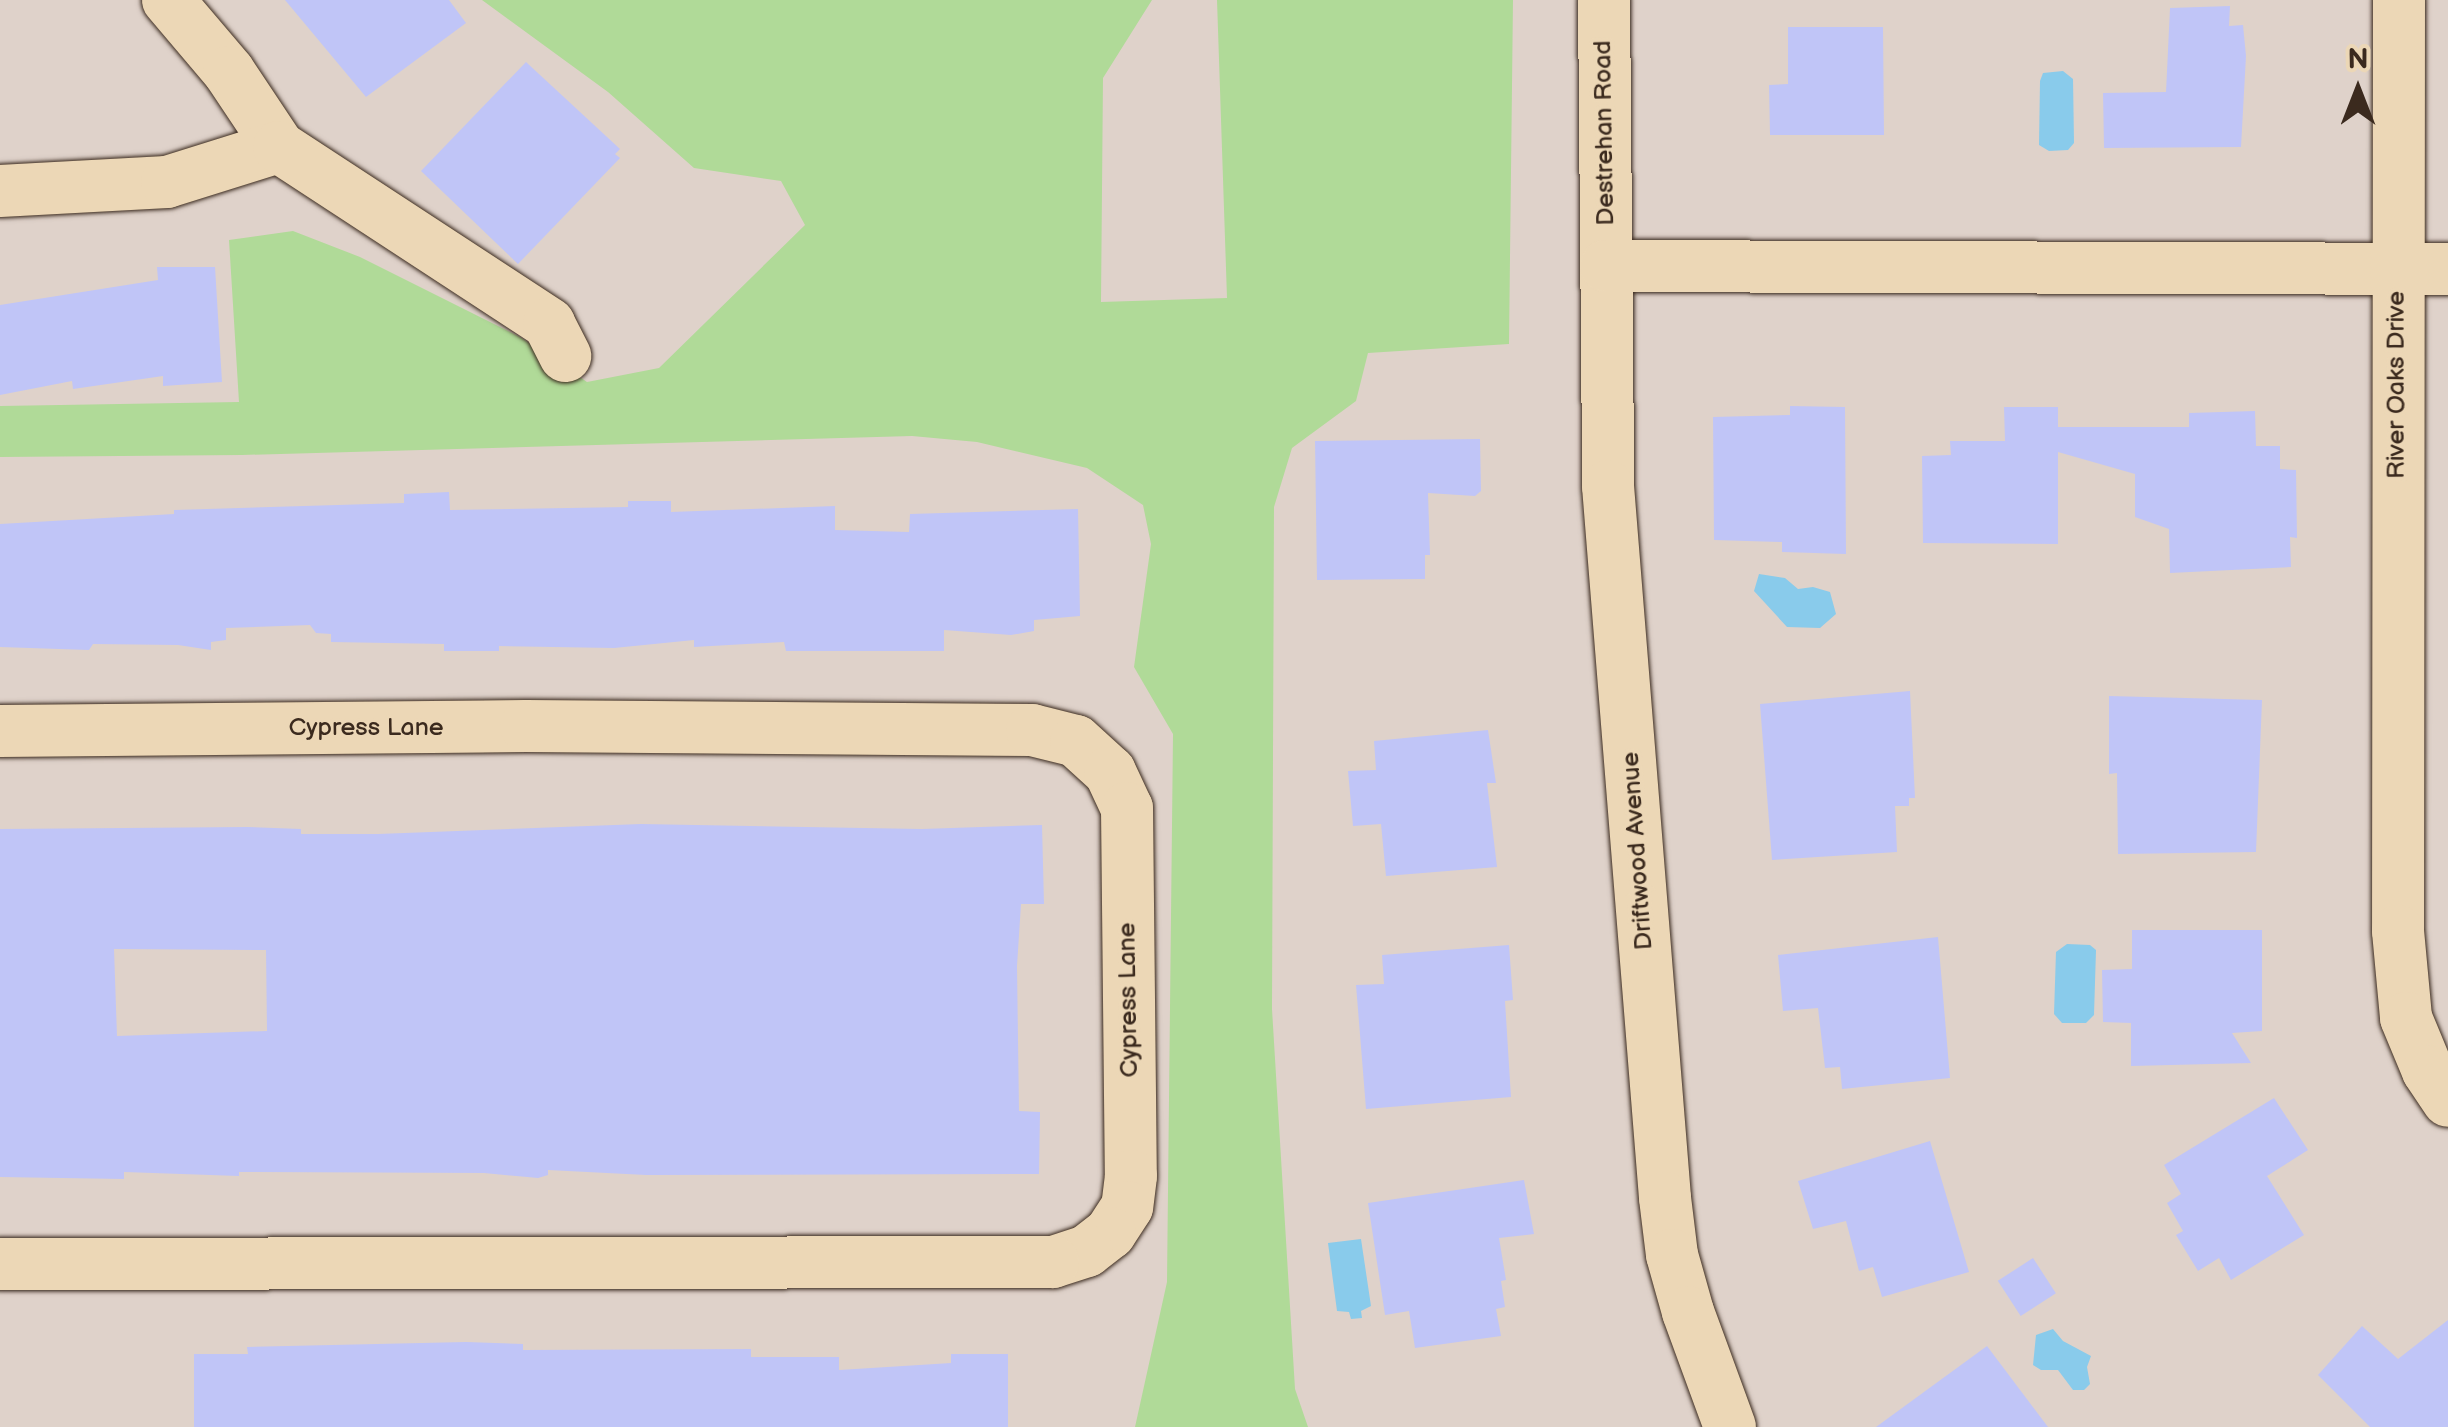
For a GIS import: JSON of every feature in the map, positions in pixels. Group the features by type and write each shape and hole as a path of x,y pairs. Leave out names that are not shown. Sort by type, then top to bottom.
{"street":[{"path":"168,0 229,72 279,147 549,324 565,356"},
{"name":"Destrehan Road","path":"1604,0 1606,266"},
{"path":"2398,0 2423,269"},
{"path":"0,191 167,182 279,147"},
{"name":"River Oaks Drive","path":"1606,266 2423,269 2400,990 2416,1045 2448,1101"},
{"name":"Driftwood Avenue","path":"1606,266 1608,486 1665,1198 1672,1255 1688,1312 1730,1427"},
{"name":"Cypress Lane","path":"0,731 526,726 1032,730 1076,741 1110,772 1127,808 1131,1176 1127,1207 1110,1232 1088,1251 1053,1262 0,1264"}],"green space":[{"path":"482,0 1152,0 1103,78 1101,302 1227,298 1217,0 1513,0 1509,344 1368,353 1356,401 1292,448 1274,507 1272,1009 1295,1389 1308,1427 1135,1427 1167,1282 1173,734 1134,667 1151,544 1143,505 1087,468 977,442 912,436 242,455 0,457 0,406 239,402 229,240 293,231 360,257 520,337 587,382 659,368 805,225 781,181 694,168 608,92"}],"water":[{"path":"2063,71 2073,79 2074,143 2068,150 2049,151 2039,145 2040,81 2043,73"},
{"path":"1759,574 1785,578 1798,589 1813,587 1830,592 1836,614 1820,628 1787,627 1754,591"},
{"path":"2067,944 2090,945 2096,950 2094,1015 2086,1023 2062,1023 2054,1014 2056,952"},
{"path":"1361,1239 1371,1306 1361,1311 1362,1318 1351,1319 1349,1312 1337,1311 1328,1243"},
{"path":"2053,1329 2063,1341 2091,1356 2087,1367 2090,1384 2084,1390 2073,1390 2058,1370 2041,1370 2033,1365 2036,1335"}],"building":[{"path":"285,0 449,0 466,23 366,97"},
{"path":"2230,6 2229,26 2243,25 2246,56 2241,147 2104,148 2103,93 2166,92 2170,8"},
{"path":"1788,27 1883,27 1884,135 1770,135 1769,85 1788,84"},
{"path":"526,62 620,149 615,154 620,158 518,264 421,171"},
{"path":"157,267 215,267 222,382 163,386 163,376 73,389 72,381 0,395 0,305 158,280"},
{"path":"1790,406 1845,407 1846,554 1782,552 1782,542 1714,540 1713,417 1790,415"},
{"path":"2004,407 2058,407 2058,427 2189,427 2189,413 2255,411 2256,446 2280,446 2280,469 2296,470 2297,538 2290,537 2291,567 2170,573 2169,529 2135,517 2135,474 2058,452 2058,544 1923,543 1922,456 1951,455 1950,441 2005,441"},
{"path":"1480,439 1481,491 1475,496 1428,493 1430,555 1425,555 1425,579 1317,580 1315,441"},
{"path":"449,492 450,510 628,507 628,501 671,501 671,512 835,506 835,530 909,532 910,514 1078,509 1080,616 1034,620 1034,631 1011,635 944,630 944,651 786,651 784,642 694,647 694,640 614,648 499,646 499,651 444,651 444,644 331,642 331,634 316,633 310,625 226,628 226,640 211,642 211,650 178,645 93,644 89,650 0,647 0,524 174,514 174,510 404,503 404,494"},
{"path":"1910,691 1915,798 1909,798 1909,806 1895,806 1897,852 1772,860 1760,704"},
{"path":"2109,696 2262,700 2256,852 2118,854 2117,773 2109,774"},
{"path":"1488,730 1496,783 1487,783 1497,867 1386,876 1381,824 1353,826 1348,771 1376,770 1374,741"},
{"path":"641,824 922,829 1042,825 1044,904 1021,904 1017,966 1019,1111 1040,1112 1039,1174 646,1175 548,1170 548,1175 538,1178 484,1173 239,1172 239,1176 124,1172 124,1179 0,1177 0,829 247,827 301,829 301,834","holes":["114,949 266,950 267,1031 117,1036"]},
{"path":"2132,930 2262,930 2262,1031 2232,1033 2251,1063 2131,1066 2131,1023 2103,1022 2102,970 2132,969"},
{"path":"1938,937 1950,1078 1842,1089 1840,1067 1825,1068 1818,1008 1783,1011 1778,955"},
{"path":"1509,945 1513,1000 1505,1001 1511,1097 1366,1109 1356,985 1384,984 1382,955"},
{"path":"2274,1098 2308,1150 2267,1176 2304,1235 2231,1280 2219,1258 2198,1271 2176,1235 2183,1231 2167,1203 2181,1194 2164,1165"},
{"path":"1930,1141 1969,1272 1882,1297 1873,1267 1859,1271 1846,1221 1813,1229 1798,1181"},
{"path":"1524,1180 1534,1234 1499,1238 1506,1280 1501,1281 1505,1307 1496,1309 1501,1336 1415,1348 1409,1311 1385,1315 1368,1203"},
{"path":"2033,1258 2056,1293 2021,1316 1998,1281"},
{"path":"2448,1320 2448,1427 2370,1427 2318,1375 2362,1326 2398,1359"},
{"path":"523,1344 523,1350 751,1349 751,1357 839,1357 839,1370 951,1363 951,1354 1008,1354 1008,1427 194,1427 194,1354 248,1354 247,1347"},
{"path":"1987,1346 2048,1427 1876,1427"}]}
